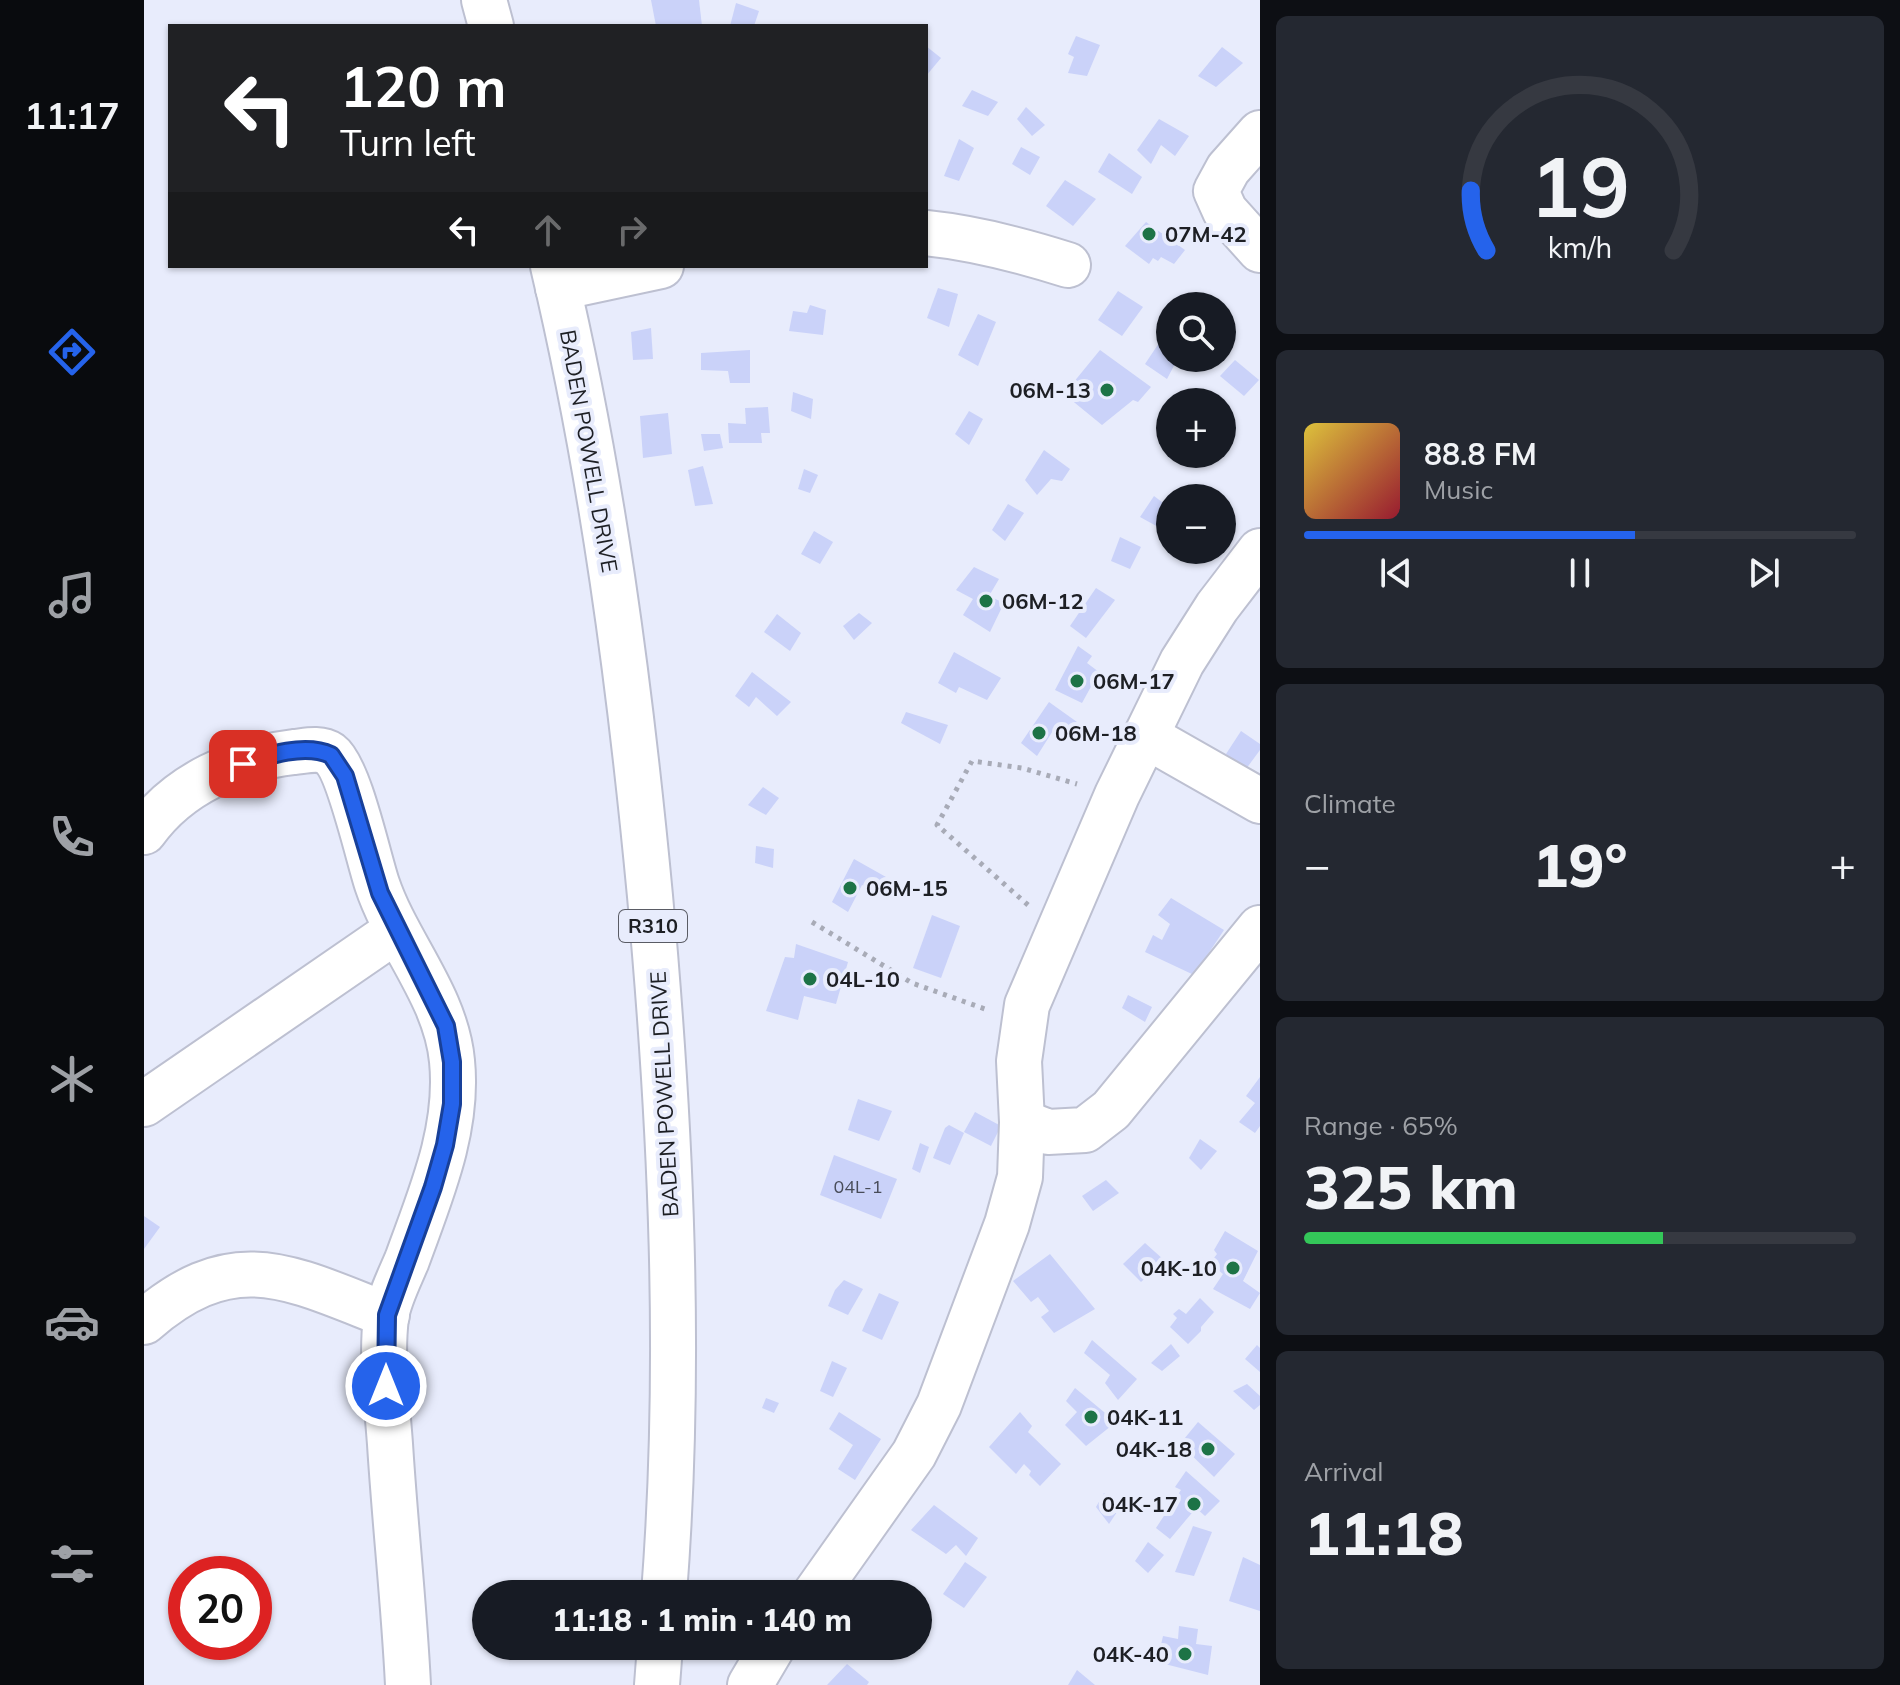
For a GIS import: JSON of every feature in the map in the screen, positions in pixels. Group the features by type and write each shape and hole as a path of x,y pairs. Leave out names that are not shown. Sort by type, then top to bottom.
{"street":[{"path":"484,0 490,24"},
{"path":"1260,133 1228,169 1216,191 1225,211 1260,250"},
{"path":"928,233 970,238 1068,265"},
{"path":"556,277 642,268"},
{"name":"BADEN POWELL DRIVE","path":"556,277 602,502 612,567 642,808 658,985 669,1139 674,1335 671,1512 665,1580"},
{"path":"825,1580 914,1454 939,1405 1007,1224 1020,1177 1022,1122 1019,1061 1027,1005 1059,929 1117,795 1182,662 1217,607 1260,551"},
{"path":"1146,736 1260,801"},
{"path":"144,832 180,795 216,772 270,755 323,751 331,755 345,776 380,893 446,1026 452,1062 452,1104 445,1145 387,1315 386,1386 408,1685"},
{"path":"1022,1122 1048,1132 1085,1130 1111,1110 1138,1081 1229,963 1260,928"},
{"path":"144,1104 397,930"},
{"path":"144,1322 170,1300 205,1281 231,1275 262,1274 297,1281 387,1315"},
{"path":"319,1289 353,1325 386,1386"},
{"path":"657,1685 659,1660"},
{"path":"750,1685 765,1660"}],"path":[{"path":"1059,929 937,825 972,761 1022,768 1117,795"},
{"path":"812,922 912,983 1024,1023"}],"building":[{"path":"651,0 699,0 702,24 656,24"},
{"path":"736,3 759,11 755,24 731,24"},
{"path":"1076,36 1100,45 1087,76 1068,73 1074,57 1068,54"},
{"path":"1222,47 1243,63 1216,87 1198,76"},
{"path":"928,48 941,58 928,74"},
{"path":"972,90 998,102 988,116 962,106"},
{"path":"1026,107 1045,125 1032,136 1017,119"},
{"path":"1159,119 1189,136 1175,156 1161,145 1151,164 1137,150"},
{"path":"959,139 974,148 959,181 944,176"},
{"path":"1021,147 1040,157 1030,175 1012,164"},
{"path":"1109,153 1142,177 1132,194 1098,172"},
{"path":"1065,180 1096,199 1073,226 1046,206"},
{"name":"07M-42","path":"1146,222 1185,250 1174,264 1161,257 1158,261 1153,258 1149,264 1125,246"},
{"path":"938,288 958,294 949,327 927,318"},
{"path":"1118,291 1143,307 1122,336 1098,320"},
{"path":"810,305 826,310 823,335 789,331 793,311 807,313"},
{"path":"978,314 996,322 978,366 958,355"},
{"path":"651,328 653,359 633,360 631,332"},
{"path":"1156,348 1156,372 1145,364"},
{"path":"750,350 750,383 730,383 728,371 701,370 701,353"},
{"name":"06M-13","path":"1100,350 1151,387 1138,402 1133,400 1102,425 1064,394"},
{"path":"1236,361 1259,380 1244,396 1220,376 1224,372 1236,372"},
{"path":"1157,372 1171,372 1167,379"},
{"path":"793,392 813,399 811,419 791,411"},
{"path":"768,407 770,433 761,433 762,443 729,443 728,423 746,424 745,408"},
{"path":"969,411 983,419 969,445 955,434"},
{"path":"668,413 672,454 643,458 640,416"},
{"path":"701,434 720,434 723,448 704,451"},
{"path":"1044,450 1070,469 1062,481 1051,479 1037,495 1025,480"},
{"path":"703,466 713,504 695,506 688,470"},
{"path":"804,469 818,475 810,493 798,489"},
{"path":"1154,496 1156,526 1140,517"},
{"path":"1008,504 1024,513 1005,541 992,530"},
{"path":"814,531 833,542 820,564 801,554"},
{"path":"1120,537 1141,547 1130,569 1111,561"},
{"name":"06M-12","path":"974,567 999,579 989,596 1004,603 990,632 963,615 973,599 956,590"},
{"path":"1096,588 1115,600 1086,638 1070,626"},
{"path":"859,613 872,623 854,640 843,626"},
{"path":"777,614 801,633 790,651 764,632"},
{"name":"06M-17","path":"1078,646 1092,656 1087,663 1099,672 1082,703 1055,690"},
{"path":"954,652 1001,678 987,700 959,687 956,693 938,683"},
{"path":"752,672 791,702 777,716 756,697 749,707 735,696"},
{"name":"06M-18","path":"1049,702 1077,722 1069,737 1054,729 1037,756 1021,743"},
{"path":"906,712 948,725 940,744 901,723"},
{"path":"1241,731 1260,744 1260,750 1246,769 1226,754"},
{"path":"763,787 779,798 766,815 748,805"},
{"path":"756,846 774,849 773,868 755,863"},
{"name":"06M-15","path":"854,859 886,877 879,891 862,885 848,912 832,902"},
{"path":"1171,898 1224,930 1194,975 1145,952 1153,935 1162,940 1170,924 1158,915"},
{"path":"932,915 960,926 941,978 913,968"},
{"name":"04L-10","path":"796,944 848,962 836,1004 804,996 798,1020 766,1011 785,957 794,958"},
{"path":"1128,995 1152,1007 1145,1022 1122,1008"},
{"path":"1260,1077 1260,1126 1255,1133 1239,1122 1255,1103 1246,1096"},
{"path":"858,1099 892,1111 879,1141 848,1130"},
{"path":"975,1112 1001,1126 991,1146 964,1132"},
{"path":"949,1125 964,1133 950,1165 933,1158"},
{"path":"1200,1139 1217,1151 1201,1170 1189,1158"},
{"path":"920,1143 929,1147 920,1173 912,1169"},
{"path":"834,1155 897,1179 881,1219 820,1195"},
{"path":"1106,1180 1119,1193 1093,1211 1082,1196"},
{"path":"144,1216 160,1227 144,1249"},
{"name":"04K-10","path":"1225,1231 1258,1251 1243,1281 1260,1293 1250,1309 1213,1289 1223,1274 1210,1263 1217,1254 1214,1250"},
{"path":"1145,1243 1164,1260 1141,1282 1123,1264"},
{"path":"1050,1254 1095,1309 1054,1333 1041,1317 1049,1311 1038,1297 1031,1302 1013,1281"},
{"path":"844,1280 863,1289 848,1315 828,1306 835,1290"},
{"path":"879,1293 899,1302 882,1340 862,1331"},
{"path":"1200,1298 1214,1312 1188,1344 1170,1327 1177,1318 1173,1314 1179,1309 1186,1314"},
{"path":"1092,1340 1137,1379 1118,1400 1105,1383 1110,1375 1084,1353"},
{"path":"1171,1344 1180,1356 1162,1371 1151,1363"},
{"path":"1257,1345 1260,1348 1260,1372 1245,1359"},
{"path":"832,1361 847,1368 833,1397 820,1391"},
{"path":"1247,1384 1260,1396 1260,1405 1254,1410 1233,1391"},
{"name":"04K-11","path":"1075,1388 1116,1422 1086,1446 1065,1425 1077,1412 1066,1401"},
{"path":"766,1398 779,1403 774,1413 762,1408"},
{"path":"839,1412 881,1439 855,1480 838,1469 853,1445 829,1429"},
{"path":"1020,1412 1032,1426 1028,1432 1061,1464 1040,1486 1029,1475 1031,1471 1024,1464 1016,1474 989,1447"},
{"name":"04K-18","path":"1198,1422 1235,1454 1214,1477 1180,1444"},
{"name":"04K-17","path":"1186,1471 1220,1501 1205,1516 1196,1508 1170,1539 1156,1528 1181,1490 1175,1487"},
{"path":"1104,1493 1121,1506 1109,1524 1096,1507"},
{"path":"934,1505 978,1538 966,1556 956,1545 946,1554 911,1530"},
{"path":"1193,1526 1212,1532 1194,1576 1175,1572"},
{"path":"1148,1542 1164,1555 1148,1573 1135,1561"},
{"path":"1243,1557 1260,1565 1260,1611 1229,1601"},
{"path":"965,1562 987,1577 964,1608 943,1594"},
{"name":"04K-40","path":"1179,1626 1198,1629 1196,1644 1212,1646 1208,1675 1157,1662 1163,1636 1178,1639"},
{"path":"847,1664 869,1682 867,1685 827,1685"},
{"path":"1077,1670 1095,1685 1068,1685"}],"place":[{"name":"07M-42","path":"1149,234"},
{"name":"06M-13","path":"1107,390"},
{"name":"06M-12","path":"986,601"},
{"name":"06M-17","path":"1077,681"},
{"name":"06M-18","path":"1039,733"},
{"name":"06M-15","path":"850,888"},
{"name":"04L-10","path":"810,979"},
{"name":"04K-10","path":"1233,1268"},
{"name":"04K-11","path":"1091,1417"},
{"name":"04K-18","path":"1208,1449"},
{"name":"04K-17","path":"1194,1504"},
{"name":"04K-40","path":"1185,1654"}],"route":[{"path":"243,764 270,755 310,750 331,755 339,765 380,893 446,1026 452,1062 452,1104 433,1187 387,1315 386,1386"}]}
